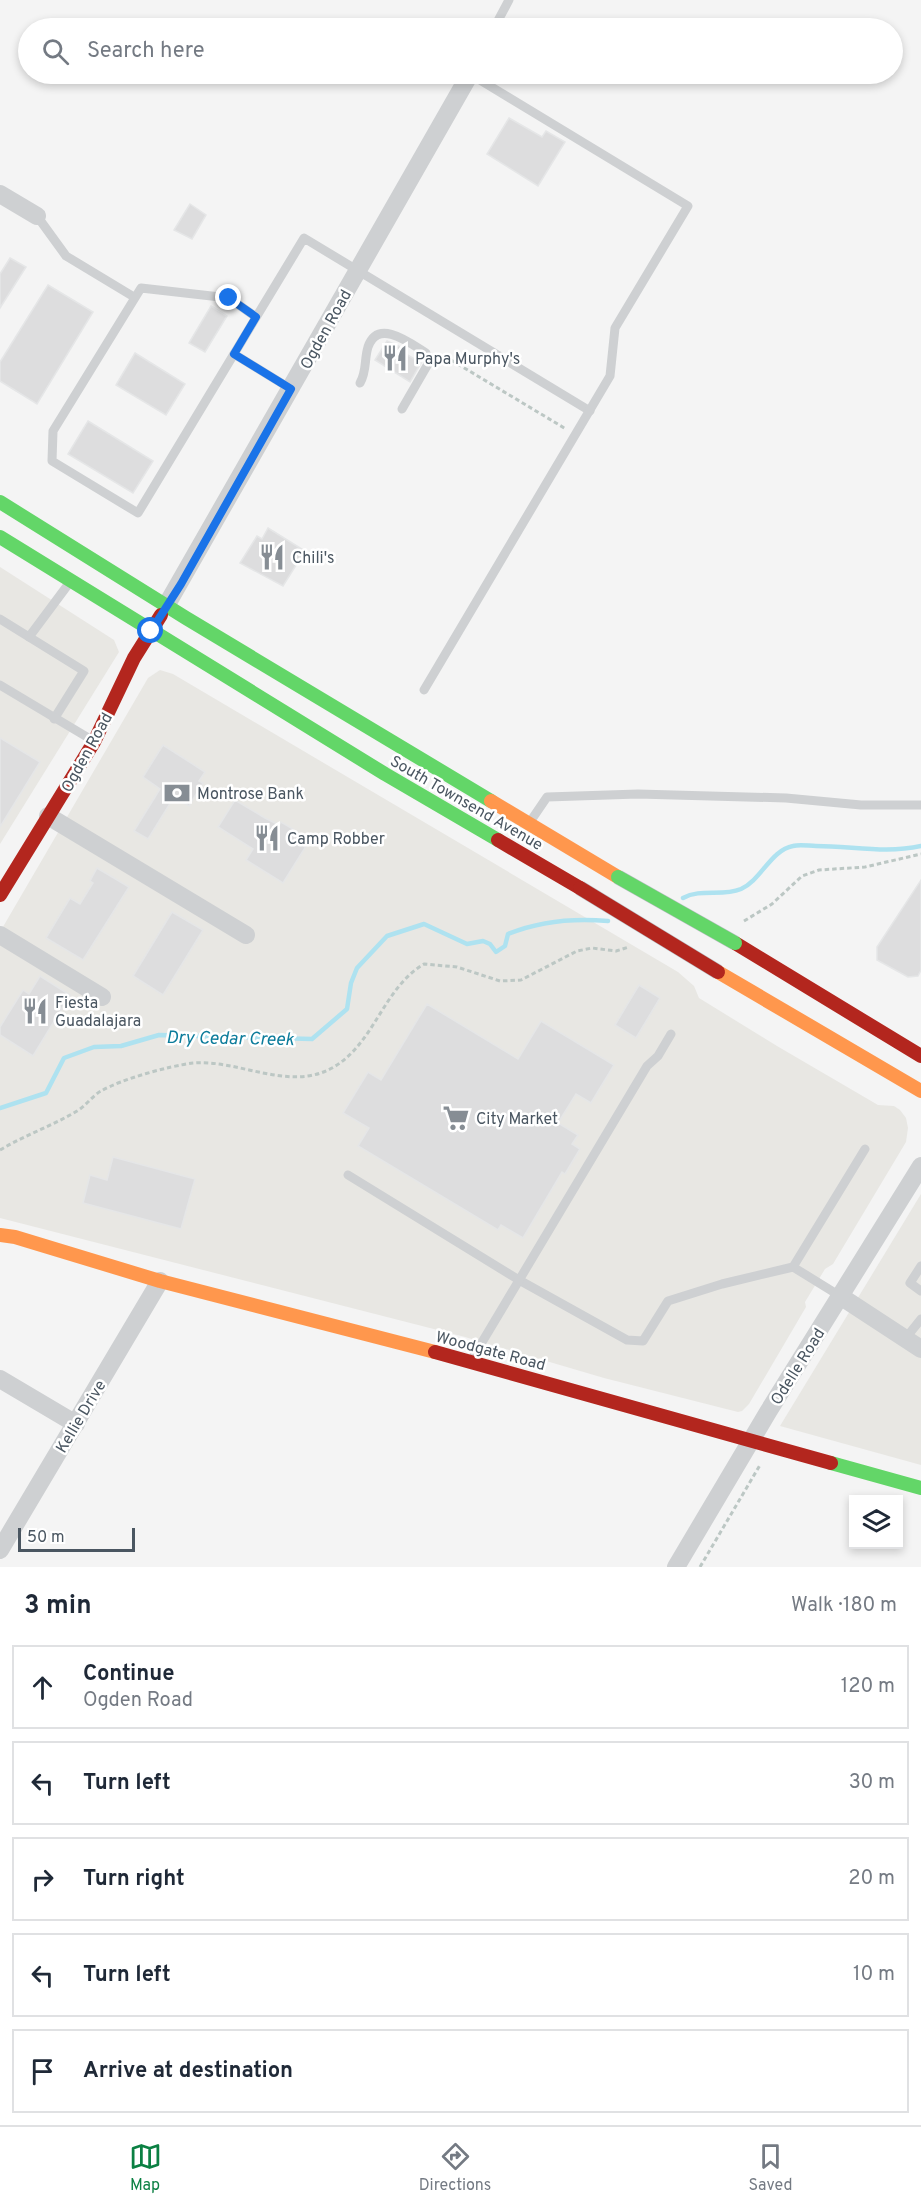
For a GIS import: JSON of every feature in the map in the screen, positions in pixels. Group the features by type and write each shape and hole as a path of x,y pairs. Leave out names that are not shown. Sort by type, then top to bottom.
{"main road":[{"name":"South Townsend Avenue","path":"0,502 166,606 618,877 735,943 921,1056"},
{"name":"South Townsend Avenue","path":"0,537 385,774 921,1091"},
{"name":"Ogden Road","path":"0,895 94,742 134,658 166,606"},
{"name":"Woodgate Road","path":"0,1235 160,1281 470,1361 921,1488"},
{"name":"Woodgate Road","path":"0,1245 51,1248"}],"street":[{"name":"Ogden Road","path":"166,606 464,84"},
{"path":"0,194 37,216"},
{"path":"48,816 246,935"},
{"path":"0,935 102,997"},
{"name":"Odelle Road","path":"676,1567 752,1439 921,1166"},
{"name":"Kellie Drive","path":"0,1550 160,1281"},
{"path":"840,1296 921,1349"},
{"path":"0,1379 76,1424"}],"lane":[{"path":"499,18 509,0"},
{"path":"424,690 610,376 615,328 688,206 487,84"},
{"path":"37,216 66,256 134,297"},
{"path":"256,317 229,298 141,288 52,431 52,461 138,513 304,238 590,411"},
{"path":"360,383 365,374 368,346 382,333 392,334 426,353 428,364 402,409"},
{"path":"234,354 291,389"},
{"path":"29,637 70,581"},
{"path":"0,619 84,671 54,719"},
{"path":"0,685 94,742"},
{"path":"529,824 547,797 638,794 786,798 861,805 921,805"},
{"path":"470,1361 646,1066 658,1056 671,1034"},
{"path":"793,1267 865,1149"},
{"path":"348,1175 519,1280 627,1340 643,1341 669,1301 722,1284 793,1267 840,1296"},
{"path":"921,1266 910,1283 921,1291"},
{"path":"905,1339 921,1319"}],"path":[{"path":"451,360 576,435"},
{"path":"735,923 752,918 772,904 802,876 819,870 865,867 921,855"},
{"path":"0,1150 79,1110 101,1091 133,1079 184,1065 194,1063 283,1076 308,1076 332,1068 361,1041 401,982 424,964 457,967 500,981 521,980 577,951 592,948 616,951 637,945"},
{"path":"700,1567 760,1465"}],"shaded area":[{"path":"0,567 114,640 119,652 0,844"},
{"path":"160,670 173,674 678,972 694,986 699,998 777,1046 878,1105 894,1106 900,1110 906,1118 908,1128 906,1142 833,1264 825,1269 805,1302 806,1307 749,1404 742,1411 738,1412 604,1378 465,1337 0,1218 0,932 148,678"},
{"path":"921,1194 921,1465 780,1426"}],"building":[{"path":"509,118 542,137 546,131 565,142 538,186 487,154"},
{"path":"190,204 206,215 192,239 174,230"},
{"path":"10,258 26,267 0,308 0,274"},
{"path":"48,285 93,312 37,404 0,381 0,362"},
{"path":"211,306 227,316 205,352 189,343"},
{"name":"Papa Murphy's","path":"387,341 403,348 401,351 421,363 410,382 375,360"},
{"path":"135,353 185,384 166,415 116,385"},
{"path":"88,421 153,461 133,493 68,454"},
{"name":"Chili's","path":"268,528 305,551 283,586 240,563 257,536 262,539"},
{"path":"0,738 40,762 0,827"},
{"name":"Montrose Bank","path":"163,745 205,772 199,781 203,783 189,806 174,797 148,839 134,831 160,789 143,777"},
{"name":"Camp Robber","path":"235,800 279,825 281,822 293,829 291,833 308,843 283,883 246,860 253,849 218,827"},
{"path":"97,868 129,887 83,960 46,938 70,898 80,904 93,883 90,881"},
{"path":"921,880 921,970 918,976 908,977 877,960 877,947"},
{"path":"172,912 203,930 163,995 133,976"},
{"name":"Fiesta Guadalajara","path":"40,976 70,995 33,1056 0,1035 0,1027 23,990 29,994"},
{"path":"639,985 660,998 636,1038 615,1025"},
{"name":"City Market","path":"427,1004 518,1059 541,1021 614,1065 591,1103 576,1094 558,1123 578,1135 572,1144 580,1149 565,1174 562,1172 523,1238 501,1225 498,1230 358,1146 369,1128 343,1113 368,1072 381,1080"},
{"path":"113,1157 195,1179 181,1229 83,1203 90,1175 107,1180"}],"waterway":[{"name":"Dry Cedar Creek","path":"683,898 690,895 741,889 748,885 778,853 793,846 882,850 921,846"},
{"name":"Dry Cedar Creek","path":"0,1108 46,1093 64,1058 94,1047 121,1046 159,1035 312,1039 347,1009 351,983 357,968 387,936 424,924 467,944 483,941 490,944 496,952 505,946 508,934 532,926 570,920 608,921"}],"traffic: fast":[{"path":"0,502 186,618 491,801"},
{"path":"0,537 385,774 498,840"},
{"path":"618,877 735,943"},
{"path":"831,1463 921,1488"}],"traffic: slow":[{"path":"491,801 618,877"},
{"path":"718,972 921,1091"},
{"path":"0,1235 15,1237 160,1281 435,1352"}],"traffic: jam":[{"path":"0,895 94,742 134,658 161,615"},
{"path":"498,840 580,888"},
{"path":"580,888 718,972"},
{"path":"735,943 921,1056"},
{"path":"435,1352 831,1463"}],"place":[{"name":"Papa Murphy's","path":"395,358"},
{"name":"Chili's","path":"272,557"},
{"name":"Montrose Bank","path":"177,793"},
{"name":"Camp Robber","path":"267,838"},
{"name":"Fiesta Guadalajara","path":"35,1011"},
{"name":"City Market","path":"456,1118"}],"route":[{"path":"151,631 181,584 291,389 234,354 256,317 229,298"}]}
